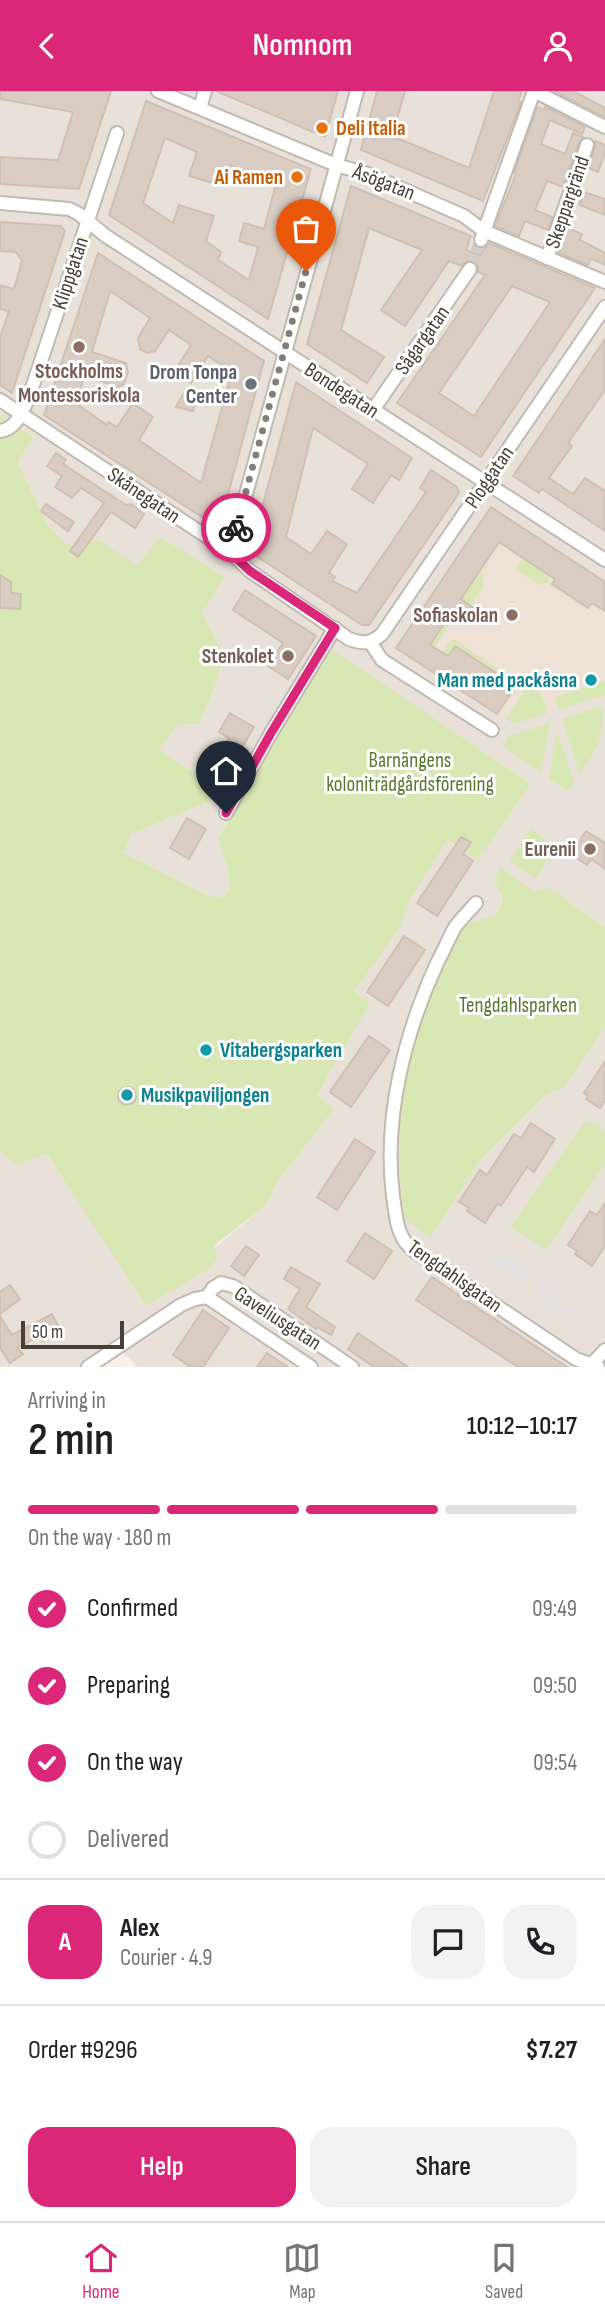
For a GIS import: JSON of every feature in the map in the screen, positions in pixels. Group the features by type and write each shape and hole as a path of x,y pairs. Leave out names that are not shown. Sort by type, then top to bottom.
{"street":[{"name":"Åsögatan","path":"158,91 336,165 368,174 460,214 483,236 605,282"},
{"path":"200,109 205,91"},
{"path":"230,552 357,91"},
{"path":"483,236 534,91 605,127"},
{"name":"Klippgatan","path":"21,413 32,390 117,133"},
{"name":"Skeppargränd","path":"547,258 587,145"},
{"name":"Bondegatan","path":"0,203 58,207 79,213 106,236 605,560"},
{"name":"Sågargatan","path":"373,410 470,269"},
{"name":"Ploggatan","path":"370,642 382,634 605,307"},
{"name":"Skånegatan","path":"0,400 230,552 250,571 335,628 360,643 370,642 382,660 492,730"},
{"path":"0,431 15,425 21,413"},
{"path":"226,813 335,628"},
{"name":"Tengdahlsgatan","path":"476,903 453,931 429,981 402,1065 396,1095 391,1157 397,1226 406,1245 412,1250 576,1359 593,1366"},
{"name":"Gaveliusgatan","path":"311,1367 207,1297 213,1288 221,1283 233,1286 350,1366"},
{"path":"88,1367 181,1305 207,1297"},
{"path":"593,1366 605,1350"}],"shaded area":[{"path":"0,91 605,91 605,927 548,887 535,892 501,868 495,882 503,897 497,914 463,928 430,1237 479,1162 546,1095 564,1088 605,1027 605,1367 138,1367 119,1349 92,1367 0,1367 0,1152 17,1165 47,1154 146,1305 265,1206 278,1181 334,1109 317,1097 369,1003 355,991 400,927 410,899 448,840 478,858 529,787 527,781 332,649 218,840 227,866 230,889 223,897 209,896 124,853 131,834 227,794 159,750 178,725 199,724 214,690 224,655 202,613 99,540 90,541 82,551 63,541 47,524 18,462 34,437 0,415"},
{"name":"Sofiaskolan","path":"491,507 605,582 605,695 514,724 396,648"},
{"path":"497,1249 530,1275 523,1283 491,1257"},
{"path":"540,1284 572,1310 565,1318 533,1292"}],"green space":[{"name":"Barnängens koloniträdgårdsförening","path":"0,415 34,437 18,462 47,524 63,541 82,551 90,541 99,540 137,566 160,537 225,577 202,613 224,655 214,690 199,724 178,725 159,750 227,794 131,834 124,853 209,896 223,897 230,889 227,866 218,840 271,746 332,649 527,781 529,787 478,859 448,840 410,899 400,927 355,991 370,1003 317,1096 334,1109 278,1181 265,1206 214,1246 218,1257 209,1269 146,1306 47,1154 17,1165 0,1152"},
{"path":"523,558 550,576 547,582 540,585 516,569"},
{"path":"482,567 484,585 463,617 452,621 423,664 430,645"},
{"path":"455,640 518,683 516,686 455,646 436,673 431,670 450,641"},
{"path":"605,681 605,695 558,710 555,697"},
{"path":"526,688 539,692 548,713 514,724 506,719"},
{"path":"602,706 601,735 580,774 562,719"},
{"path":"550,723 541,772 503,747 509,736"},
{"path":"557,730 574,782 568,791 549,779"},
{"path":"531,829 557,848 535,879 509,861"},
{"name":"Tengdahlsparken","path":"500,867 535,892 548,887 605,927 605,1027 564,1088 546,1095 479,1162 430,1238 405,1219 401,1187 400,1121 410,1055 430,992 459,932 474,922 497,914 503,898 495,882"},
{"path":"591,1121 605,1132 605,1164 546,1250 511,1227 584,1123"}],"building":[{"path":"0,91 111,91 79,189 0,184 0,157 58,160 73,112 0,99"},
{"path":"216,91 338,91 325,137"},
{"path":"377,91 405,91 392,136 469,168 494,91 522,91 518,101 521,102 483,201 361,150"},
{"path":"554,91 573,91 605,108 605,117"},
{"path":"146,101 311,169 268,319 109,215","holes":["165,138 197,152 189,176 223,186 230,165 276,184 264,229 244,223 239,241 258,247 249,280 218,260 221,252 206,241 214,216 179,205 173,223 143,203"]},
{"path":"537,107 544,110 545,107 585,127 582,134 550,120 541,144 565,154 573,133 583,137 563,187 547,181 535,210 552,217 548,230 525,221 519,236 495,226 516,174 514,173"},
{"path":"595,141 605,145 598,172 588,168"},
{"path":"351,186 471,236 466,250 480,255 489,243 595,288 481,457 397,403 485,275 478,272 474,261 467,261 462,266 449,261 405,326 381,310 422,250 369,228 341,330 384,357 367,383 307,344","holes":["512,286 550,302 474,416 439,393"]},
{"path":"584,192 605,199 605,215 579,205"},
{"path":"0,222 61,226 65,231 12,393 0,385 0,338 9,311 0,309 0,285 14,289 22,261 16,252 0,251"},
{"path":"567,228 582,234 580,240 605,253 605,265 591,258 588,265 559,253"},
{"path":"98,253 264,361 219,528 44,415","holes":["110,291 150,318 138,338 140,349 147,353 155,351 169,330 191,345 176,369 178,374 191,383 208,356 232,372 201,483 139,440 153,417 133,403 117,427 109,422 107,425 75,403 85,376 118,387 124,384 128,372 126,363 92,352"]},
{"path":"605,339 605,390 568,443 572,446 549,478 573,494 585,478 605,491 605,531 542,489 539,493 513,476"},
{"path":"296,382 412,458 399,480 391,475 373,503 352,489 368,464 313,428 286,537 311,554 327,531 347,544 329,573 335,577 332,581 357,593 426,492 420,488 431,470 457,487 459,493 369,625 362,625 250,552"},
{"path":"185,391 197,395 193,411 176,407"},
{"path":"56,453 66,460 63,464 144,514 135,528 111,512 78,557 70,551 104,503 81,488 72,498 55,487 62,476 47,466"},
{"path":"46,504 74,522 68,531 41,511"},
{"path":"491,507 605,582 605,611 592,603 588,608 552,584 555,579 499,542 461,599 479,612 471,623 453,610 430,645 448,656 455,646 516,686 497,714 396,648"},
{"path":"0,575 11,582 11,593 21,594 20,609 0,608"},
{"path":"245,590 316,636 288,679 268,666 283,643 233,610"},
{"path":"230,713 254,727 235,759 240,761 232,773 214,762 229,738 219,732"},
{"path":"187,818 206,829 189,859 170,848"},
{"name":"Eurenii","path":"586,831 605,843 605,869 591,859 587,865 571,854"},
{"path":"461,837 471,842 463,854 473,861 437,916 417,903"},
{"path":"404,936 425,950 388,1006 367,992"},
{"path":"369,1036 390,1050 351,1107 330,1092"},
{"path":"605,1061 605,1100 600,1108 586,1099 588,1096 584,1093"},
{"name":"Musikpaviljongen","path":"127,1087 134,1089 134,1103 127,1105 120,1103 118,1096 120,1089"},
{"path":"531,1123 555,1139 534,1172 527,1167 501,1206 498,1203 485,1223 459,1202 480,1170 487,1175 514,1134 521,1138"},
{"path":"355,1139 375,1152 337,1210 317,1197"},
{"path":"605,1203 605,1246 592,1266 575,1254 577,1251 568,1245 590,1211 597,1215"},
{"path":"365,1233 392,1251 374,1279 347,1261"},
{"path":"246,1246 259,1255 244,1276 231,1266"},
{"path":"291,1267 320,1284 306,1307 335,1327 331,1335 317,1327 316,1329 288,1309 300,1289 284,1279"},
{"path":"432,1277 567,1367 518,1367 416,1300"},
{"path":"10,1285 20,1299 0,1314 0,1292"},
{"path":"203,1310 229,1328 203,1367 191,1367 173,1355"},
{"path":"52,1314 60,1329 42,1341 39,1336 17,1348 23,1354 10,1363 0,1348 0,1316 12,1335"},
{"path":"358,1333 408,1367 374,1367 348,1349"},
{"path":"267,1353 288,1367 257,1367"}],"tunnel":[{"path":"470,269 481,240"}],"way so far":[{"path":"236,528 306,271"}],"place":[{"name":"Deli Italia","path":"322,128"},
{"name":"Ai Ramen","path":"297,177"},
{"name":"Stockholms Montessoriskola","path":"79,347"},
{"name":"Drom Tonpa Center","path":"251,384"},
{"name":"Sofiaskolan","path":"512,615"},
{"name":"Stenkolet","path":"288,656"},
{"name":"Man med packåsna","path":"591,680"},
{"name":"Eurenii","path":"590,849"},
{"name":"Vitabergsparken","path":"206,1050"},
{"name":"Musikpaviljongen","path":"127,1095"}],"route":[{"path":"226,813 335,628 250,571 230,552 236,528"}]}
